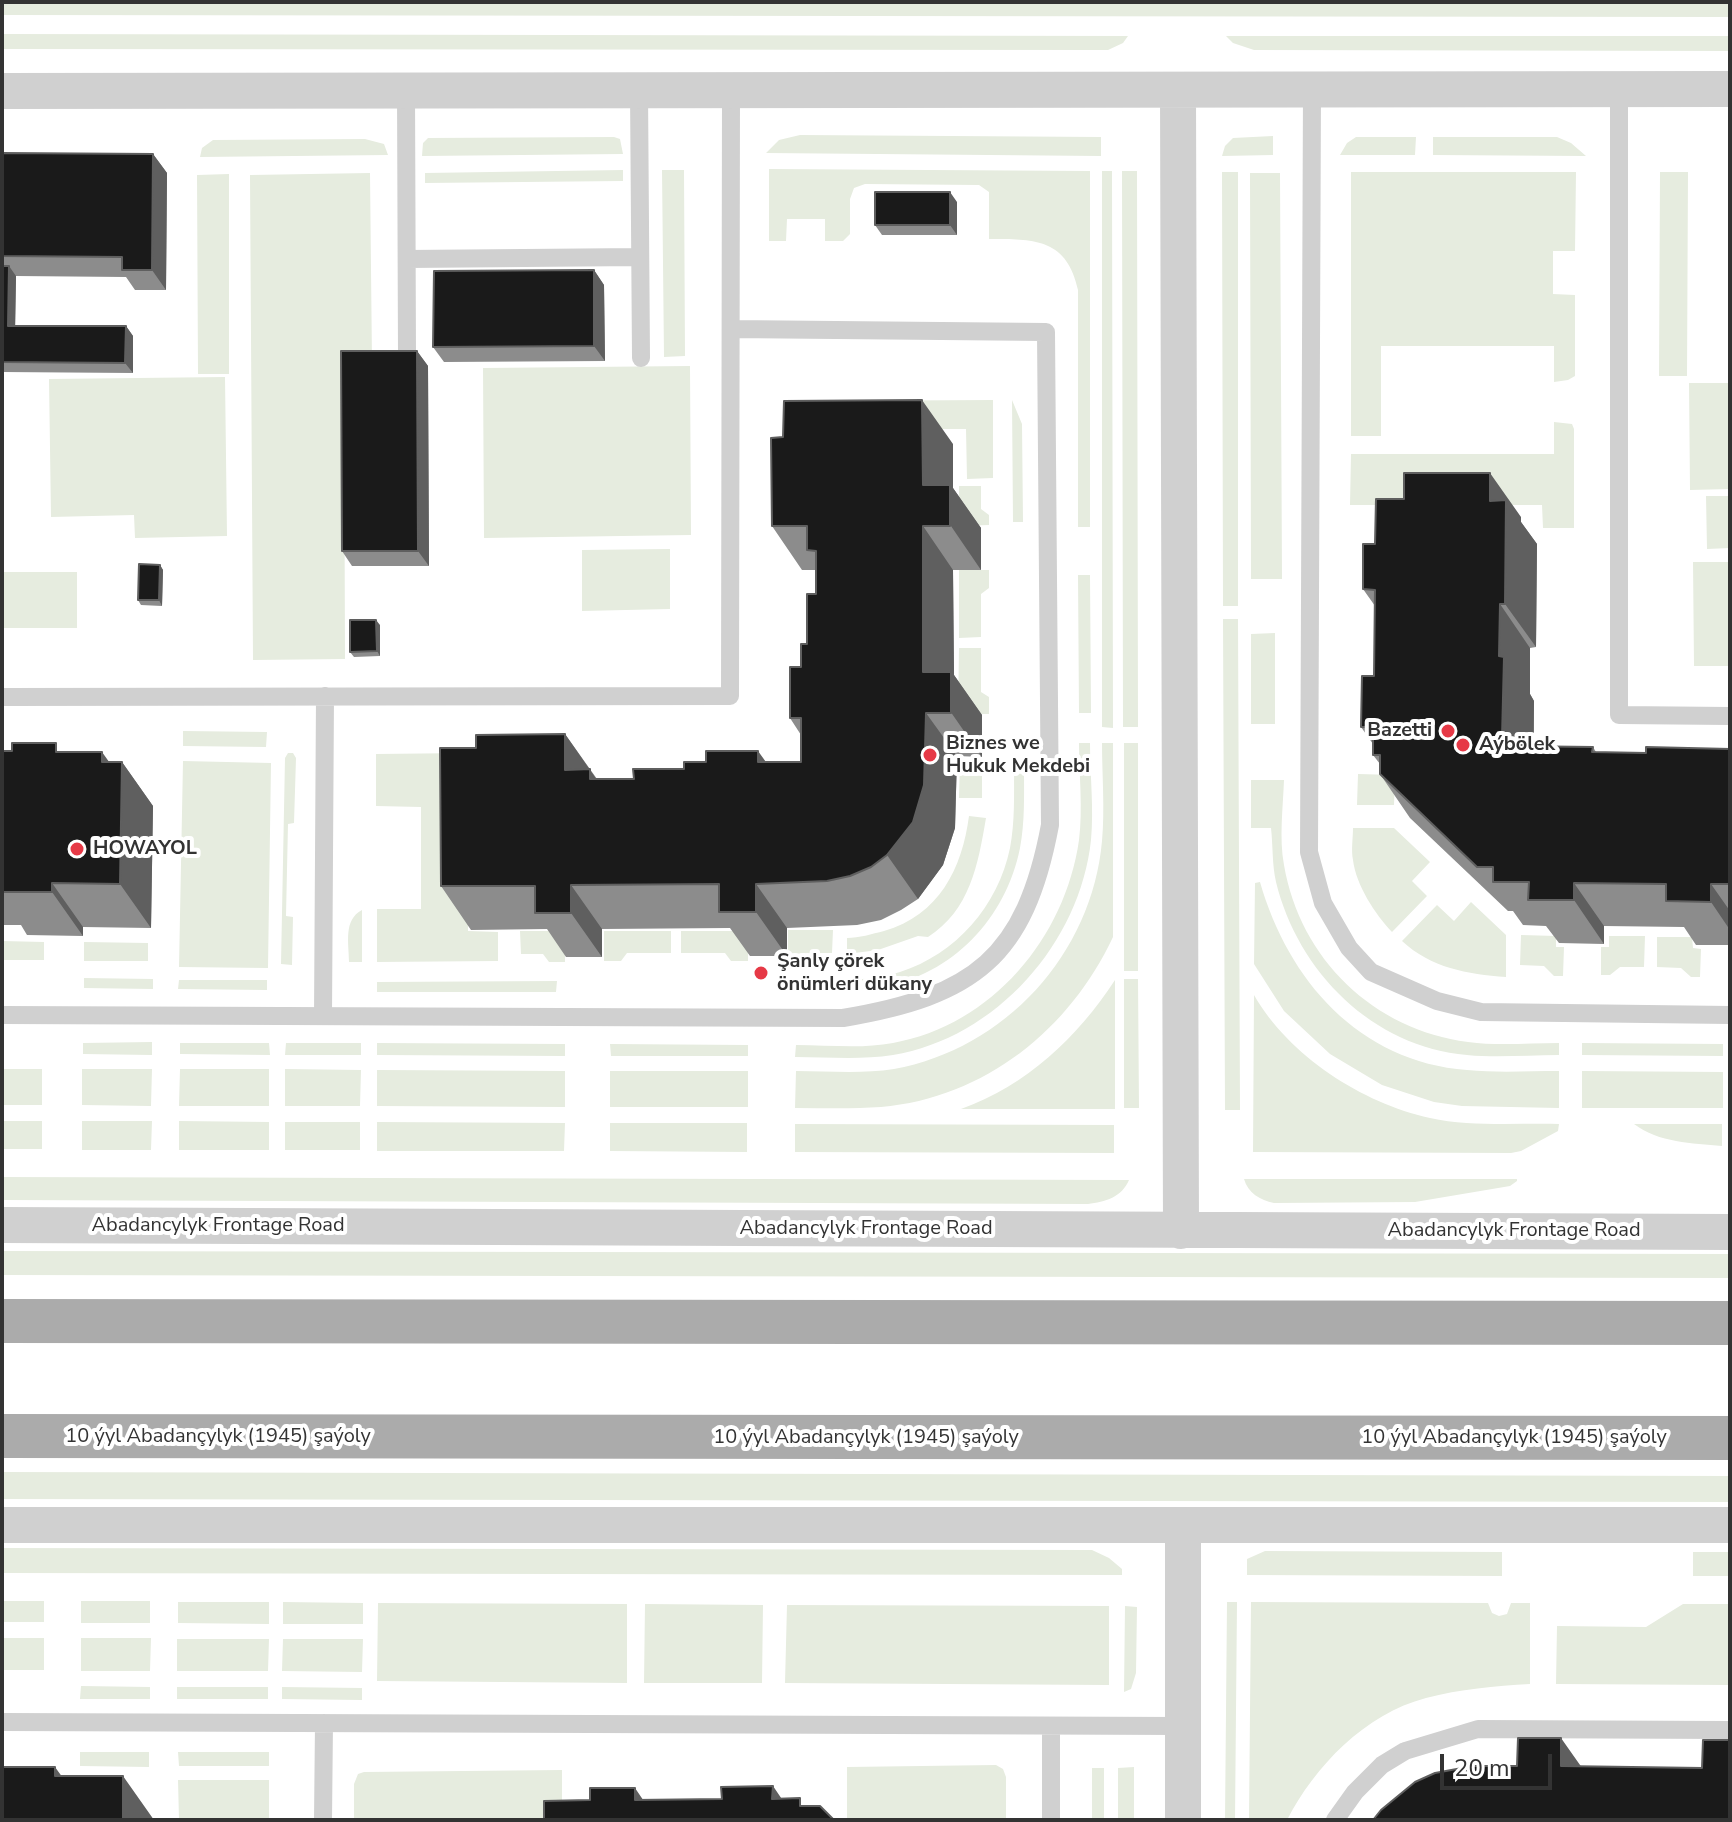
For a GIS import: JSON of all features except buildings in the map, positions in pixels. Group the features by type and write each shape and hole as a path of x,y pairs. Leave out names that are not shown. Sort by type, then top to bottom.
{"main road":[{"path":"2,1321 1730,1323"},
{"name":"10 ýyl Abadançylyk (1945) şaýoly","path":"2,1436 1730,1438"}],"street":[{"path":"2,91 1730,89"},
{"path":"1178,90 1181,1231"},
{"name":"Abadancylyk Frontage Road","path":"2,1225 1730,1232"},
{"path":"2,1525 1730,1525"},
{"path":"1183,1525 1183,1820"}],"lane":[{"path":"1312,89 1309,852 1323,903 1349,948 1371,972 1437,1001 1481,1012 1730,1015"},
{"path":"639,90 641,358"},
{"path":"2,697 730,696 731,90"},
{"path":"1619,90 1619,715 1730,716"},
{"path":"406,91 407,356"},
{"path":"407,259 640,257"},
{"path":"2,1015 843,1018 921,1001 983,967 1007,943 1025,914 1037,885 1050,825 1046,332 731,329"},
{"path":"323,1016 325,696"},
{"path":"2,1722 1183,1726"},
{"path":"323,1820 324,1723"},
{"path":"1051,1726 1051,1820"},
{"path":"1335,1820 1355,1792 1382,1765 1405,1751 1478,1729 1730,1730"}],"shaded area":[{"path":"2,2 1730,2 1730,17 2,15"},
{"path":"2,34 1128,36 1123,43 1108,50 2,49"},
{"path":"1226,36 1730,36 1730,51 1254,50 1233,43"},
{"path":"800,135 1101,137 1101,156 766,153 779,140"},
{"path":"1273,136 1273,155 1222,156 1225,146 1233,138"},
{"path":"1356,137 1416,137 1415,155 1340,155 1347,143"},
{"path":"1433,137 1557,137 1571,143 1586,156 1433,155"},
{"path":"428,138 620,139 623,154 422,156 423,143"},
{"path":"365,139 384,144 388,155 200,157 202,148 213,140"},
{"path":"769,169 1090,171 1090,527 1078,527 1078,290 1066,260 1057,251 1034,241 989,239 989,192 979,185 865,184 854,188 850,199 850,234 843,241 825,241 825,219 787,219 786,241 769,241"},
{"path":"623,170 623,181 425,183 425,173"},
{"path":"662,170 684,170 685,356 664,357"},
{"path":"1102,171 1112,171 1113,728 1102,727"},
{"path":"1122,171 1137,171 1138,727 1123,727"},
{"path":"1222,172 1238,172 1238,606 1223,606"},
{"path":"1351,172 1576,172 1575,251 1553,251 1553,294 1575,295 1575,376 1554,382 1554,346 1381,346 1381,436 1351,436"},
{"path":"1660,172 1688,172 1687,376 1659,376"},
{"path":"370,173 372,363 344,364 345,659 253,660 250,175"},
{"path":"1250,173 1280,173 1282,579 1251,579"},
{"path":"229,174 229,374 198,374 197,175"},
{"path":"690,366 691,535 484,538 483,368"},
{"path":"225,377 227,536 135,538 134,515 51,517 49,379"},
{"path":"1689,383 1730,383 1730,489 1690,490"},
{"path":"993,400 993,478 967,479 966,429 816,429 816,401"},
{"path":"1012,400 1022,424 1023,522 1013,522"},
{"path":"1554,422 1572,424 1574,429 1574,528 1543,528 1542,505 1350,505 1351,454 1554,454"},
{"path":"959,486 981,486 981,509 989,515 989,525 959,526"},
{"path":"1706,496 1730,496 1730,548 1707,549"},
{"path":"670,549 670,609 582,611 582,550"},
{"path":"1693,562 1730,562 1730,666 1694,666"},
{"path":"959,570 989,570 989,588 981,594 981,637 959,638"},
{"path":"2,572 77,572 77,628 2,628"},
{"path":"1078,575 1090,575 1091,713 1079,713"},
{"path":"1223,619 1238,619 1240,1110 1225,1110"},
{"path":"1275,633 1275,724 1251,724 1251,634"},
{"path":"959,648 981,648 981,692 989,697 989,714 958,714"},
{"path":"183,731 267,732 266,747 183,746"},
{"path":"1079,743 1090,743 1092,828 1084,878 1070,915 1051,949 1026,980 998,1007 966,1029 931,1045 881,1057 795,1057 796,1045 881,1045 929,1033 962,1017 992,997 1018,972 1040,943 1058,911 1071,876 1080,828"},
{"path":"1102,743 1113,743 1113,937 1073,1001 1048,1029 1020,1053 989,1074 955,1090 919,1101 881,1107 795,1108 796,1071 882,1071 934,1058 972,1041 1006,1018 1036,990 1061,958 1081,921 1095,882 1103,829"},
{"path":"1124,743 1138,743 1138,971 1124,971"},
{"path":"288,753 293,753 296,758 294,823 288,824 286,916 293,917 292,965 281,964 285,758"},
{"path":"468,753 468,931 498,932 498,961 377,962 377,909 421,909 421,807 376,806 376,754"},
{"path":"960,759 990,759 990,769 982,775 982,798 959,798"},
{"path":"183,761 271,763 268,968 179,967"},
{"path":"1014,768 1024,769 1020,848 1002,898 989,920 972,939 931,970 907,980 871,988 802,990 802,980 863,979 900,972 939,953 972,925 996,889 1010,848"},
{"path":"1358,774 1395,775 1394,805 1357,805"},
{"path":"1251,780 1284,780 1282,844 1293,899 1306,931 1324,959 1347,984 1373,1006 1434,1035 1479,1043 1559,1043 1559,1055 1478,1056 1433,1049 1401,1037 1371,1020 1344,999 1321,974 1302,946 1287,915 1276,882 1271,828 1251,828"},
{"path":"969,816 986,818 970,885 954,914 928,937 918,936 878,950 847,954 847,938 861,937 903,924 933,902 954,871"},
{"path":"1353,828 1394,828 1430,862 1412,881 1427,896 1392,932 1373,908 1358,879 1352,856"},
{"path":"1260,882 1289,952 1309,982 1334,1010 1361,1033 1393,1051 1428,1064 1478,1071 1559,1071 1559,1108 1462,1106 1434,1102 1382,1085 1330,1054 1284,1011 1254,964 1255,883"},
{"path":"1471,902 1506,935 1506,977 1450,968 1425,958 1402,941 1437,905 1454,921"},
{"path":"362,910 362,962 349,962 350,926"},
{"path":"788,930 833,930 832,953 810,953 804,961 788,961"},
{"path":"520,931 565,931 565,962 549,962 543,954 521,954"},
{"path":"604,931 671,931 671,953 627,953 621,961 604,961"},
{"path":"681,931 748,931 748,961 731,961 725,953 681,953"},
{"path":"1521,935 1556,936 1556,947 1564,947 1563,976 1554,976 1544,966 1520,965"},
{"path":"1609,936 1645,936 1644,967 1620,967 1610,975 1601,975 1601,947 1609,947"},
{"path":"1657,937 1692,937 1693,948 1701,949 1700,977 1691,977 1681,968 1657,967"},
{"path":"2,941 44,942 44,960 2,960"},
{"path":"84,942 148,943 148,961 84,961"},
{"path":"84,978 153,979 153,989 84,988"},
{"path":"1124,979 1138,979 1139,1108 1124,1108"},
{"path":"179,980 267,980 267,990 178,989"},
{"path":"1115,980 1115,1109 961,1109 1008,1087 1029,1073 1067,1040"},
{"path":"557,981 556,992 377,992 377,982"},
{"path":"1254,995 1269,1017 1307,1057 1354,1089 1379,1101 1404,1111 1446,1121 1559,1124 1558,1131 1521,1151 1511,1153 1253,1152"},
{"path":"152,1042 152,1055 83,1054 83,1043"},
{"path":"180,1043 269,1043 270,1055 180,1054"},
{"path":"286,1043 361,1043 361,1055 285,1055"},
{"path":"377,1043 565,1044 565,1056 377,1055"},
{"path":"1582,1043 1723,1044 1723,1056 1582,1055"},
{"path":"610,1044 748,1045 748,1056 611,1056"},
{"path":"2,1069 42,1069 42,1105 2,1105"},
{"path":"82,1069 152,1069 151,1106 82,1105"},
{"path":"180,1069 269,1069 269,1106 179,1106"},
{"path":"285,1069 361,1070 360,1106 285,1106"},
{"path":"377,1070 565,1071 565,1107 377,1106"},
{"path":"610,1071 748,1071 748,1107 610,1107"},
{"path":"1582,1071 1723,1072 1723,1108 1582,1108"},
{"path":"2,1121 42,1121 42,1149 2,1149"},
{"path":"82,1121 152,1121 151,1150 82,1150"},
{"path":"179,1121 269,1122 269,1150 179,1150"},
{"path":"285,1122 360,1122 360,1150 285,1150"},
{"path":"377,1122 565,1123 564,1151 377,1151"},
{"path":"610,1123 747,1123 747,1152 610,1151"},
{"path":"795,1124 1114,1125 1114,1153 795,1152"},
{"path":"1634,1124 1722,1124 1722,1146 1665,1139"},
{"path":"2,1177 1129,1180 1122,1191 1112,1198 1088,1204 2,1200"},
{"path":"1244,1179 1517,1181 1510,1186 1415,1202 1274,1203 1255,1195"},
{"path":"2,1251 1730,1254 1730,1278 2,1275"},
{"path":"2,1472 1730,1476 1730,1502 2,1499"},
{"path":"2,1548 1092,1550 1109,1558 1122,1569 1122,1575 2,1573"},
{"path":"1265,1551 1502,1552 1502,1576 1247,1575 1247,1559"},
{"path":"1693,1552 1730,1552 1730,1576 1693,1576"},
{"path":"2,1601 44,1601 44,1622 2,1622"},
{"path":"81,1601 150,1601 150,1623 81,1623"},
{"path":"178,1602 269,1602 269,1624 178,1623"},
{"path":"283,1602 363,1603 363,1624 283,1624"},
{"path":"1227,1602 1237,1602 1235,1820 1225,1820"},
{"path":"1251,1602 1488,1603 1492,1613 1499,1616 1507,1614 1511,1603 1530,1603 1530,1684 1452,1692 1426,1698 1382,1716 1327,1762 1287,1820 1249,1820"},
{"path":"378,1603 627,1604 627,1683 377,1681"},
{"path":"645,1604 763,1605 762,1683 644,1683"},
{"path":"1683,1604 1730,1604 1730,1685 1556,1684 1557,1626 1646,1627"},
{"path":"787,1605 1109,1606 1109,1685 785,1683"},
{"path":"1125,1606 1137,1607 1136,1673 1131,1689 1124,1692"},
{"path":"2,1638 44,1638 44,1670 2,1670"},
{"path":"81,1638 151,1638 150,1671 81,1671"},
{"path":"177,1639 269,1639 268,1671 177,1671"},
{"path":"283,1639 363,1639 362,1672 282,1671"},
{"path":"81,1686 150,1687 150,1699 80,1699"},
{"path":"177,1687 268,1687 268,1699 177,1699"},
{"path":"282,1687 362,1688 362,1700 282,1699"},
{"path":"80,1752 149,1752 149,1767 80,1766"},
{"path":"178,1752 269,1752 269,1766 179,1766"},
{"path":"996,1765 1003,1769 1006,1777 1006,1820 847,1820 847,1767"},
{"path":"1134,1767 1134,1820 1118,1820 1118,1768"},
{"path":"1092,1768 1104,1768 1104,1820 1092,1820"},
{"path":"562,1770 562,1820 354,1820 354,1784 358,1774 364,1772"},
{"path":"178,1780 269,1780 269,1820 179,1820"}],"place":[{"name":"Bazetti","path":"1448,731"},
{"name":"Aýbölek","path":"1463,745"},
{"name":"Biznes we Hukuk Mekdebi","path":"930,755"},
{"name":"HOWAYOL","path":"77,849"},
{"name":"Şanly çörek önümleri dükany","path":"761,973"}]}
